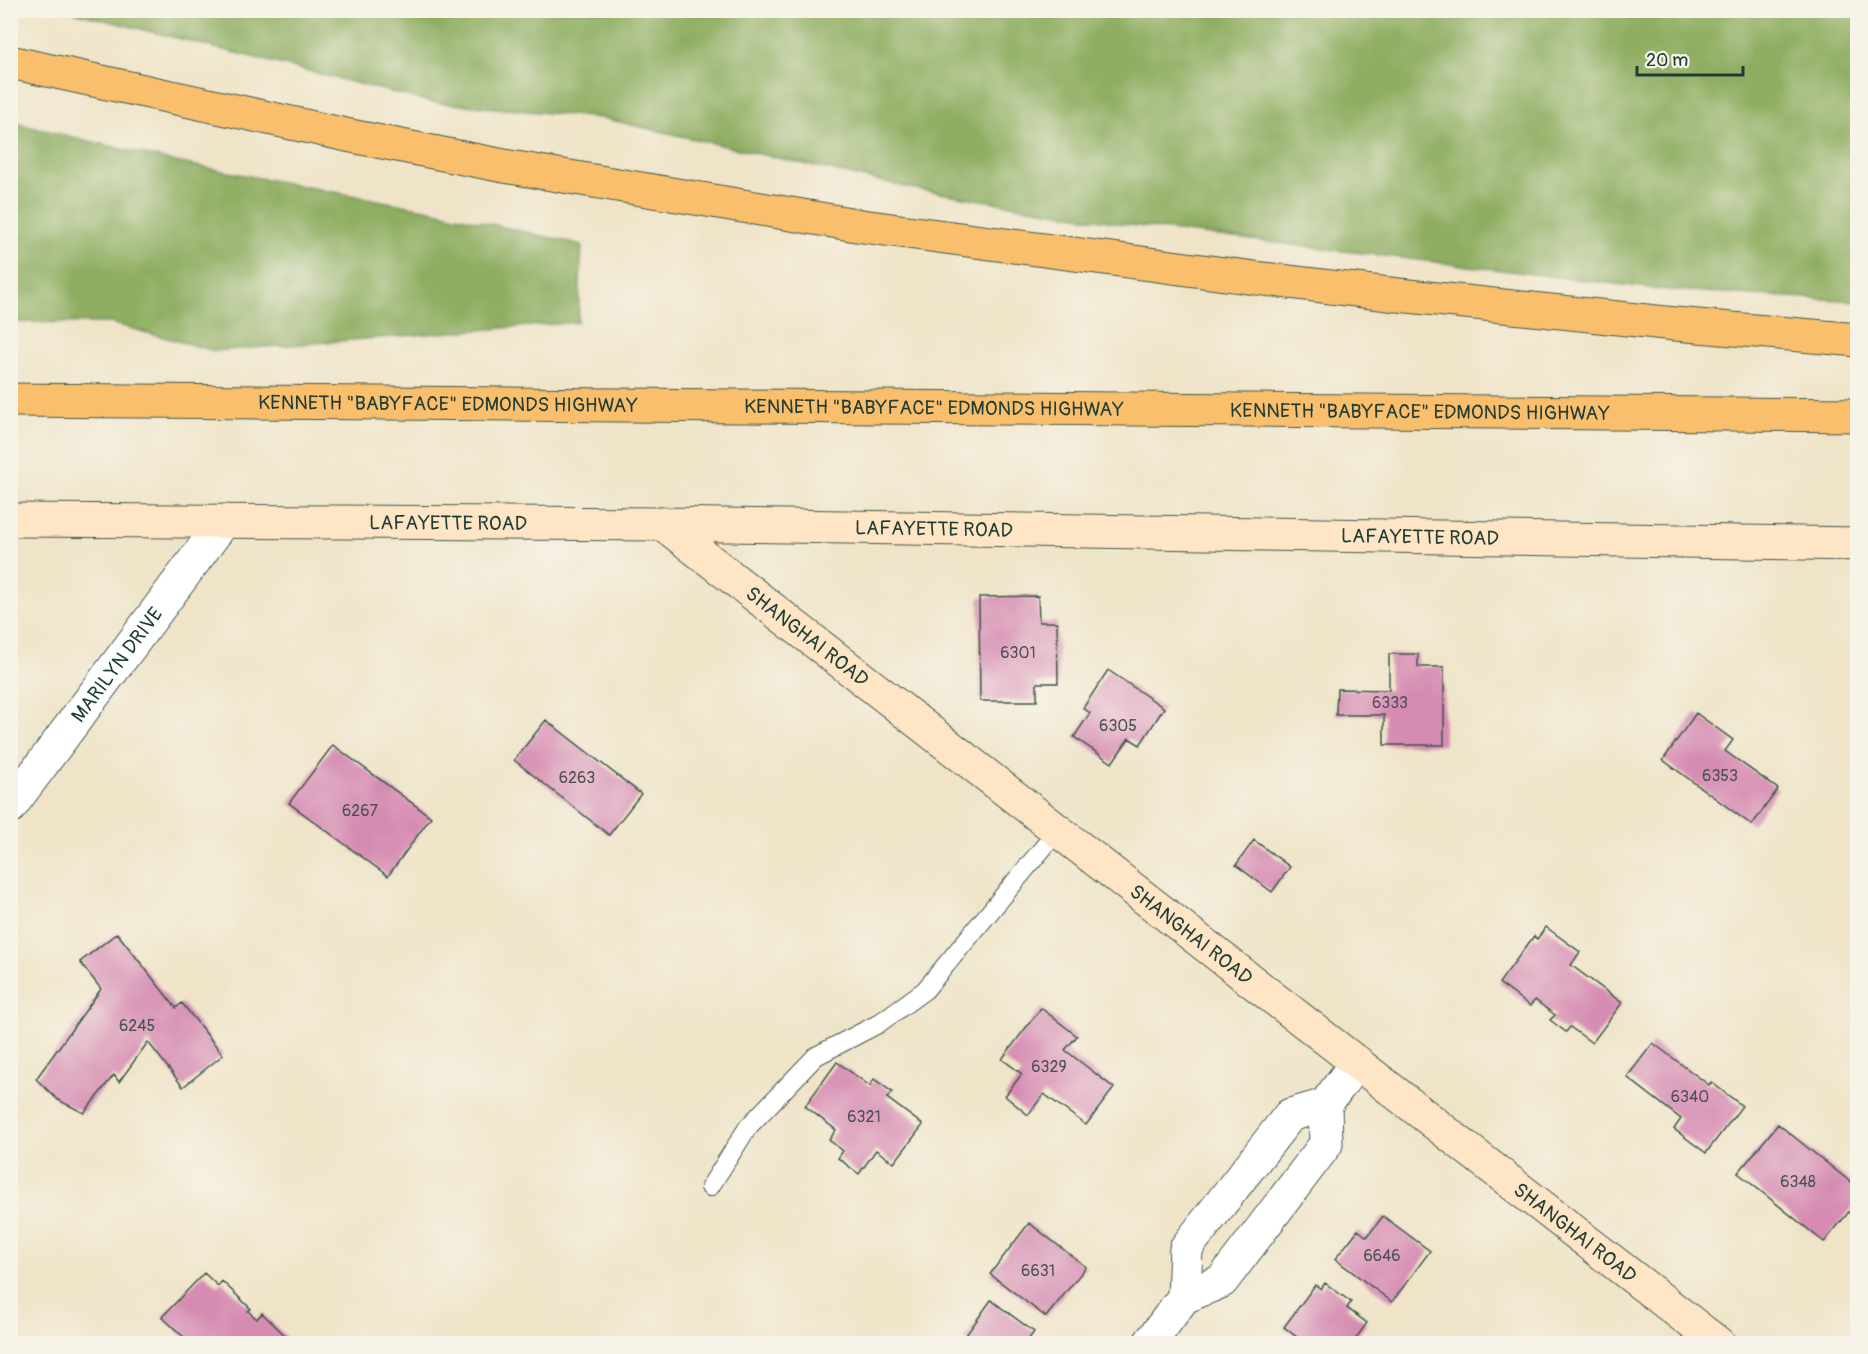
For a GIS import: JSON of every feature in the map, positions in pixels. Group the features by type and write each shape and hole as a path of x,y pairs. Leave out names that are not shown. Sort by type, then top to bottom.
{"highway":[{"path":"10,62 351,136 504,166 862,226 1377,293 1642,321 1857,340"},
{"name":"KENNETH \"BABYFACE\" EDMONDS HIGHWAY","path":"10,400 1857,415"}],"main road":[{"name":"LAFAYETTE ROAD","path":"10,520 663,524 1857,544"},
{"name":"SHANGHAI ROAD","path":"663,524 1719,1344"}],"street":[{"name":"MARILYN DRIVE","path":"10,807 224,521"},
{"path":"1184,1297 1186,1248 1290,1115 1325,1105 1357,1062"},
{"path":"1149,1344 1184,1297 1222,1281 1326,1144 1325,1105"}],"lane":[{"path":"710,1187 748,1127 816,1056 878,1024 925,990 1058,830"}],"green space":[{"path":"69,11 1857,11 1857,301 1658,289 1137,226 910,188 602,118 431,102"},
{"path":"11,122 175,162 430,210 582,245 578,322 215,351 111,323 11,322"}],"building":[{"path":"1038,596 1039,622 1057,622 1058,683 1037,683 1037,701 980,701 979,597"},
{"path":"1389,654 1418,654 1418,667 1444,667 1444,745 1384,745 1384,715 1336,715 1337,689 1389,690"},
{"path":"1108,670 1164,708 1140,745 1129,738 1112,763 1074,737 1090,713 1083,708"},
{"path":"1696,713 1733,740 1725,751 1778,789 1752,825 1663,760"},
{"path":"546,720 641,794 609,835 514,760"},
{"path":"333,745 431,817 388,876 289,803"},
{"path":"1254,840 1290,867 1272,892 1236,865"},
{"path":"1546,927 1580,952 1571,965 1622,1003 1592,1043 1570,1027 1566,1032 1550,1020 1555,1015 1535,1000 1530,1006 1499,983 1534,936 1537,939"},
{"path":"117,933 176,1008 182,1003 223,1055 183,1087 148,1042 119,1082 114,1075 84,1113 58,1100 36,1079 101,989 80,962"},
{"path":"1041,1008 1077,1036 1065,1050 1114,1088 1086,1125 1044,1094 1028,1115 1005,1096 1022,1074 1002,1059"},
{"path":"1653,1043 1709,1085 1711,1082 1742,1106 1706,1153 1674,1129 1681,1119 1627,1077"},
{"path":"837,1062 870,1086 874,1079 892,1092 887,1098 923,1125 894,1163 876,1150 859,1174 838,1158 843,1151 829,1140 836,1130 805,1106"},
{"path":"1778,1124 1858,1188 1858,1201 1824,1242 1738,1173"},
{"path":"1383,1216 1430,1251 1392,1302 1335,1259 1358,1230 1367,1237"},
{"path":"1029,1223 1086,1267 1046,1317 990,1274"},
{"path":"204,1273 218,1286 222,1281 251,1309 248,1311 257,1319 262,1313 294,1344 185,1344 188,1341 162,1317"},
{"path":"1325,1283 1351,1302 1347,1308 1367,1323 1352,1344 1306,1344 1284,1327 1315,1285 1321,1289"},
{"path":"991,1300 1034,1332 1025,1344 970,1344 964,1338"}]}
